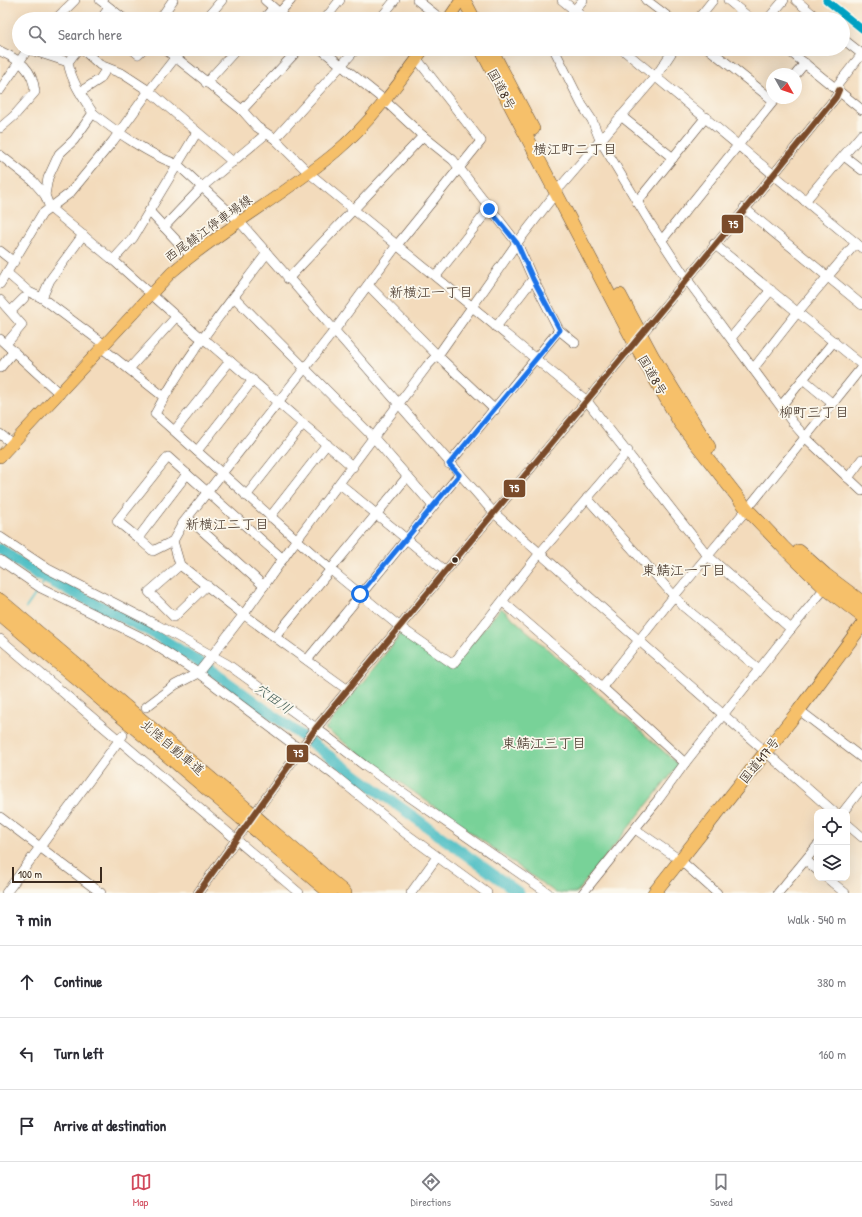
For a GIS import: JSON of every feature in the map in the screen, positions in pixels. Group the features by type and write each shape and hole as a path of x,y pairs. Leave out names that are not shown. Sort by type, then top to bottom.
{"highway":[{"path":"459,1 462,12"},
{"path":"459,1 468,12"},
{"name":"国道8号","path":"485,56 560,190"},
{"name":"国道8号","path":"494,56 560,190 680,423 750,505 825,588 862,616"},
{"name":"国道8号","path":"750,505 826,575 862,602"},
{"name":"北陸自動車道","path":"0,600 244,814"},
{"name":"北陸自動車道","path":"0,614 261,828 345,893"},
{"name":"国道417号","path":"654,893 799,710 862,625"},
{"name":"北陸自動車道","path":"261,828 330,893"}],"main road":[{"path":"452,12 459,1"},
{"name":"西尾鯖江停車場線","path":"0,457 60,394 150,294 190,256 309,173 339,150 384,100 419,56"}],"street":[{"path":"63,12 74,0"},
{"path":"100,0 114,12"},
{"path":"165,12 173,0"},
{"path":"212,12 222,0"},
{"path":"264,0 279,12"},
{"path":"281,12 291,0"},
{"path":"386,12 395,0"},
{"path":"417,0 432,12"},
{"path":"562,0 576,12"},
{"path":"574,10 583,0"},
{"path":"646,0 662,12"},
{"path":"728,0 743,12"},
{"path":"774,12 784,0"},
{"path":"796,0 810,12"},
{"path":"703,12 710,1"},
{"path":"329,12 334,2"},
{"path":"106,12 109,8"},
{"path":"198,893 237,841 316,728 836,97 837,89 862,54 850,45"},
{"path":"0,51 19,60 27,67 32,78 35,92 14,116 0,128"},
{"path":"0,90 22,56"},
{"path":"50,56 68,62"},
{"path":"68,62 73,56"},
{"path":"90,56 100,65 123,74 149,91 233,162"},
{"path":"206,83 231,56"},
{"path":"242,110 292,56"},
{"path":"330,56 384,100 423,136 453,160 489,209 517,243 533,279 560,330 575,343"},
{"path":"276,139 350,56"},
{"path":"558,56 582,105 592,120 600,140 637,202 686,278 806,438 862,491"},
{"path":"631,56 859,245 827,277 796,313 753,369"},
{"path":"146,707 175,685 198,672 244,614 296,541 472,308 517,243 600,140 656,76 669,56"},
{"path":"718,56 766,92"},
{"path":"796,56 862,110"},
{"path":"0,284 42,214 70,193 120,133 149,91 176,57 206,83 242,110 266,134 276,139 309,173 356,209 472,308 536,358 587,401 628,451 708,556 791,629"},
{"path":"283,559 209,492 187,474 168,456 117,521 153,551 172,541 188,518 209,492 278,401 334,330 397,245 481,141 417,59"},
{"path":"68,62 80,92 94,113 120,133 168,162 178,164 240,221 288,279 334,330 449,464 494,513 831,809"},
{"path":"801,68 805,63"},
{"path":"80,92 100,79 107,68"},
{"path":"662,240 771,104"},
{"path":"45,195 48,178 59,154 74,140 94,113"},
{"path":"621,116 672,158"},
{"path":"637,202 706,118"},
{"path":"113,260 133,238 197,132"},
{"path":"164,227 202,187 266,134"},
{"path":"805,201 862,134"},
{"path":"288,279 356,209 423,136"},
{"path":"0,155 33,181 45,195 50,208 113,260 176,317 278,401 353,467"},
{"path":"844,156 862,170"},
{"path":"744,208 862,305"},
{"path":"436,276 489,209"},
{"path":"149,211 190,256"},
{"path":"42,298 50,280 83,235"},
{"path":"602,687 640,642 674,596 806,438 862,366 714,244"},
{"path":"0,250 14,262"},
{"path":"267,253 202,339 164,397 155,414 175,430 296,541 400,627 453,664 540,553 628,451"},
{"path":"7,273 29,292 42,298 164,397"},
{"path":"496,327 533,279"},
{"path":"368,285 494,410"},
{"path":"731,338 771,290"},
{"path":"234,297 374,438 433,506"},
{"path":"11,311 24,298"},
{"path":"0,300 22,325 3,341 60,394"},
{"path":"129,369 176,317"},
{"path":"449,464 560,330"},
{"path":"781,406 834,342"},
{"path":"0,368 14,351"},
{"path":"175,430 230,361"},
{"path":"803,379 833,404"},
{"path":"197,451 253,380"},
{"path":"246,496 304,424"},
{"path":"0,434 13,444"},
{"path":"270,517 327,444"},
{"path":"848,478 862,459"},
{"path":"138,538 187,474"},
{"path":"307,660 459,475"},
{"path":"275,637 407,477"},
{"path":"340,484 446,571"},
{"path":"587,498 684,607 759,669"},
{"path":"188,518 264,586"},
{"path":"0,537 48,569 157,625 210,657 227,664 316,728 365,766 548,893"},
{"path":"172,541 180,565 348,690"},
{"path":"0,560 42,588 147,640 198,672 487,893"},
{"path":"180,565 147,590 174,617 206,585"},
{"path":"583,893 635,829 759,669 825,588"},
{"path":"502,602 602,687 685,763"},
{"path":"2,645 121,738 237,841 299,893"},
{"path":"799,710 862,758"},
{"path":"6,893 41,848 121,738"},
{"path":"846,809 862,788"},
{"path":"0,817 101,893"},
{"path":"850,827 862,837"},
{"path":"635,829 680,860 717,893"},
{"path":"778,893 814,850"},
{"path":"411,893 438,857"},
{"path":"806,860 814,867"},
{"path":"831,881 845,893"}],"green space":[{"path":"501,608 679,765 576,893 556,893 325,729 402,633 452,666"}],"waterway":[{"name":"穴田川","path":"0,549 35,573 151,632 198,661 519,893"},
{"name":"穴田川","path":"41,585 46,579"},
{"path":"26,608 39,589"}],"transit line":[{"path":"826,0 841,12"},
{"path":"850,19 862,29"},
{"name":"75","path":"198,893 316,728 774,174 836,97 839,90"}],"district":[{"name":"横江町二丁目","path":"575,148"},
{"name":"新横江一丁目","path":"431,291"},
{"name":"柳町三丁目","path":"814,411"},
{"name":"新横江二丁目","path":"227,523"},
{"name":"東鯖江一丁目","path":"684,569"},
{"name":"東鯖江三丁目","path":"544,742"}],"route":[{"path":"360,594 459,475 449,464 560,330 533,279 517,243 489,209"}]}
